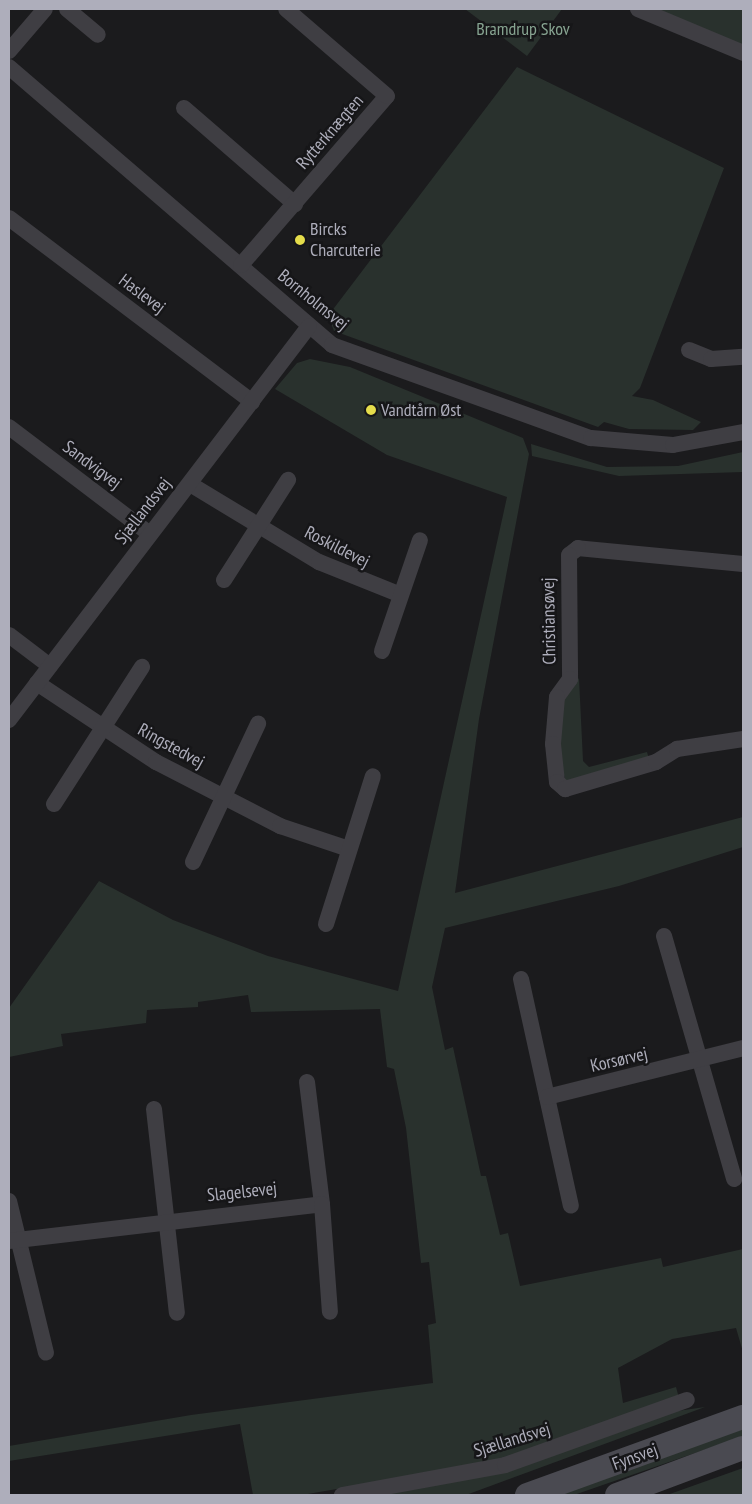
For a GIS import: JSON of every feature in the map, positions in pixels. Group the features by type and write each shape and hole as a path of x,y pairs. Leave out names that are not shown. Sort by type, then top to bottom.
{"main road":[{"name":"Fynsvej","path":"527,1495 743,1417"},
{"name":"Fynsvej","path":"617,1495 743,1448"}],"street":[{"path":"9,51 45,9"},
{"path":"67,9 98,35"},
{"name":"Rytterknægten","path":"241,265 387,96 286,9"},
{"path":"638,9 743,53"},
{"name":"Bornholmsvej","path":"9,67 241,265 309,326 341,348 591,438 673,445 743,432"},
{"path":"184,108 295,204"},
{"name":"Haslevej","path":"9,218 252,402"},
{"name":"Sjællandsvej","path":"9,720 309,326"},
{"path":"689,350 711,360 743,357"},
{"name":"Sandvigvej","path":"9,428 150,534"},
{"path":"224,580 288,480"},
{"name":"Roskildevej","path":"190,484 257,528 361,582 401,595"},
{"path":"382,651 420,540"},
{"name":"Christiansøvej","path":"743,564 578,548 569,554 566,598 570,679 557,697 553,744 557,782 565,789 656,762 677,749 743,738"},
{"path":"9,635 50,666"},
{"path":"54,804 100,729 142,667"},
{"name":"Ringstedvej","path":"37,683 100,729 223,797 280,826 349,850"},
{"path":"193,862 258,724"},
{"path":"326,924 372,776"},
{"path":"664,936 734,1179"},
{"path":"521,979 571,1206"},
{"name":"Korsørvej","path":"547,1097 700,1062 743,1048"},
{"path":"307,1082 322,1204 330,1312"},
{"path":"154,1109 177,1313"},
{"path":"9,1201 14,1240 46,1353"},
{"name":"Slagelsevej","path":"14,1240 165,1219 322,1204"},
{"name":"Sjællandsvej","path":"342,1495 505,1466 687,1400"}],"green space":[{"name":"Bramdrup Skov","path":"465,9 562,9 527,56"},
{"path":"651,9 743,9 743,48"},
{"path":"517,67 724,168 640,388 632,396 653,400 701,422 693,430 629,429 604,422 598,427 334,331 328,316"},
{"path":"310,359 350,367 523,438 529,454 479,719 455,893 743,817 743,847 619,886 445,928 432,987 445,1050 453,1047 481,1176 486,1176 500,1235 508,1233 520,1286 661,1258 663,1267 743,1249 743,1352 736,1328 672,1339 618,1368 623,1403 676,1387 679,1398 499,1461 302,1495 253,1495 240,1424 9,1461 9,1446 191,1415 433,1383 428,1325 436,1323 429,1262 421,1263 406,1128 394,1069 387,1067 380,1009 251,1012 248,995 198,1002 198,1007 147,1010 146,1023 61,1034 63,1046 9,1057 9,1008 99,881 173,920 268,956 398,991 507,497 387,455 275,389 297,363"},
{"path":"531,444 607,467 678,466 743,452 743,472 619,476 532,456"},
{"path":"579,678 583,761 589,767 647,752 649,759 566,782 558,754 564,699"},
{"path":"705,1407 466,1495 371,1495 677,1411"},
{"path":"743,1428 743,1436 721,1444 574,1495 554,1495"},
{"path":"743,1468 743,1495 667,1495"}],"place":[{"name":"Bircks Charcuterie","path":"300,240"},
{"name":"Vandtårn Øst","path":"371,410"}]}
